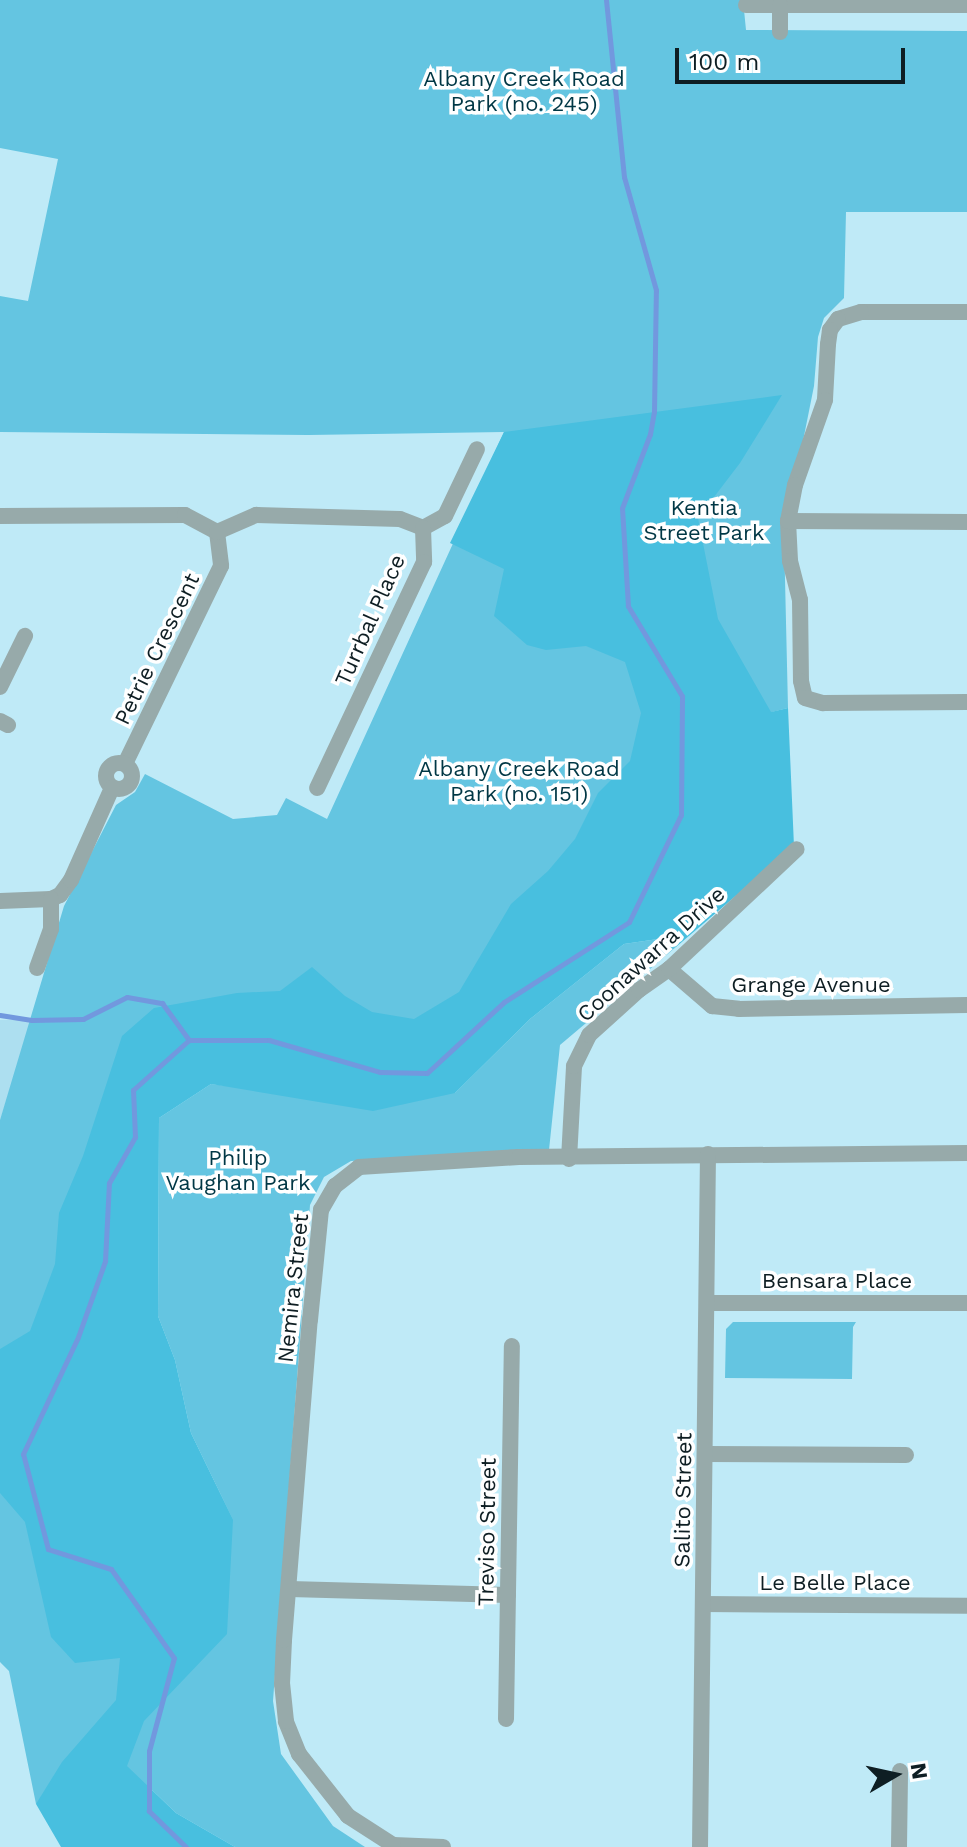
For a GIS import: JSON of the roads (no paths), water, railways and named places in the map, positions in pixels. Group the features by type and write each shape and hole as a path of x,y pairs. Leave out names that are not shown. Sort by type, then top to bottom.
{"street":[{"path":"746,5 967,5"},
{"path":"780,5 780,32"},
{"path":"967,312 861,312 838,319 830,330 825,400 795,485 788,521 790,561 800,600 801,681 805,698 823,703 967,702"},
{"path":"423,528 445,516 477,449"},
{"path":"0,516 185,515 217,532"},
{"name":"Turrbal Place","path":"217,532 256,515 400,519 423,528 424,562 317,788"},
{"path":"788,521 967,522"},
{"name":"Petrie Crescent","path":"51,899 60,895 71,880 112,788 106,780 107,770 112,765 125,764 221,566 217,532"},
{"path":"0,687 25,636"},
{"name":"Coonawarra Drive","path":"569,1159 574,1066 589,1035 639,990 669,969 797,849"},
{"path":"0,901 51,899 51,929 37,968"},
{"name":"Grange Avenue","path":"669,969 712,1006 739,1009 967,1005"},
{"name":"Nemira Street","path":"443,1847 393,1845 363,1828 334,1802 299,1754 286,1721 282,1684 321,1210 335,1186 359,1167 519,1157 569,1159 708,1154 967,1153"},
{"name":"Salito Street","path":"700,1847 708,1154"},
{"name":"Bensara Place","path":"707,1303 967,1303"},
{"name":"Treviso Street","path":"506,1719 512,1346"},
{"path":"706,1454 906,1455"},
{"path":"290,1589 508,1595"},
{"name":"Le Belle Place","path":"703,1604 967,1606"},
{"path":"899,1847 900,1771"}],"waterway":[{"path":"186,1847 149,1811 149,1751 174,1658 111,1569 48,1549 23,1454 78,1337 105,1261 109,1183 135,1137 133,1090 189,1040 269,1040 380,1072 427,1073 504,1002 629,922 681,815 682,696 628,606 622,508 650,434 654,412 656,290 624,177 606,0"},
{"path":"0,1015 32,1020 83,1019 127,997 162,1003 189,1040"}],"park label":[{"name":"Albany Creek Road Park (no. 245)","path":"524,90"},
{"name":"Kentia Street Park","path":"704,520"},
{"name":"Albany Creek Road Park (no. 151)","path":"519,780"},
{"name":"Philip Vaughan Park","path":"238,1170"}]}
